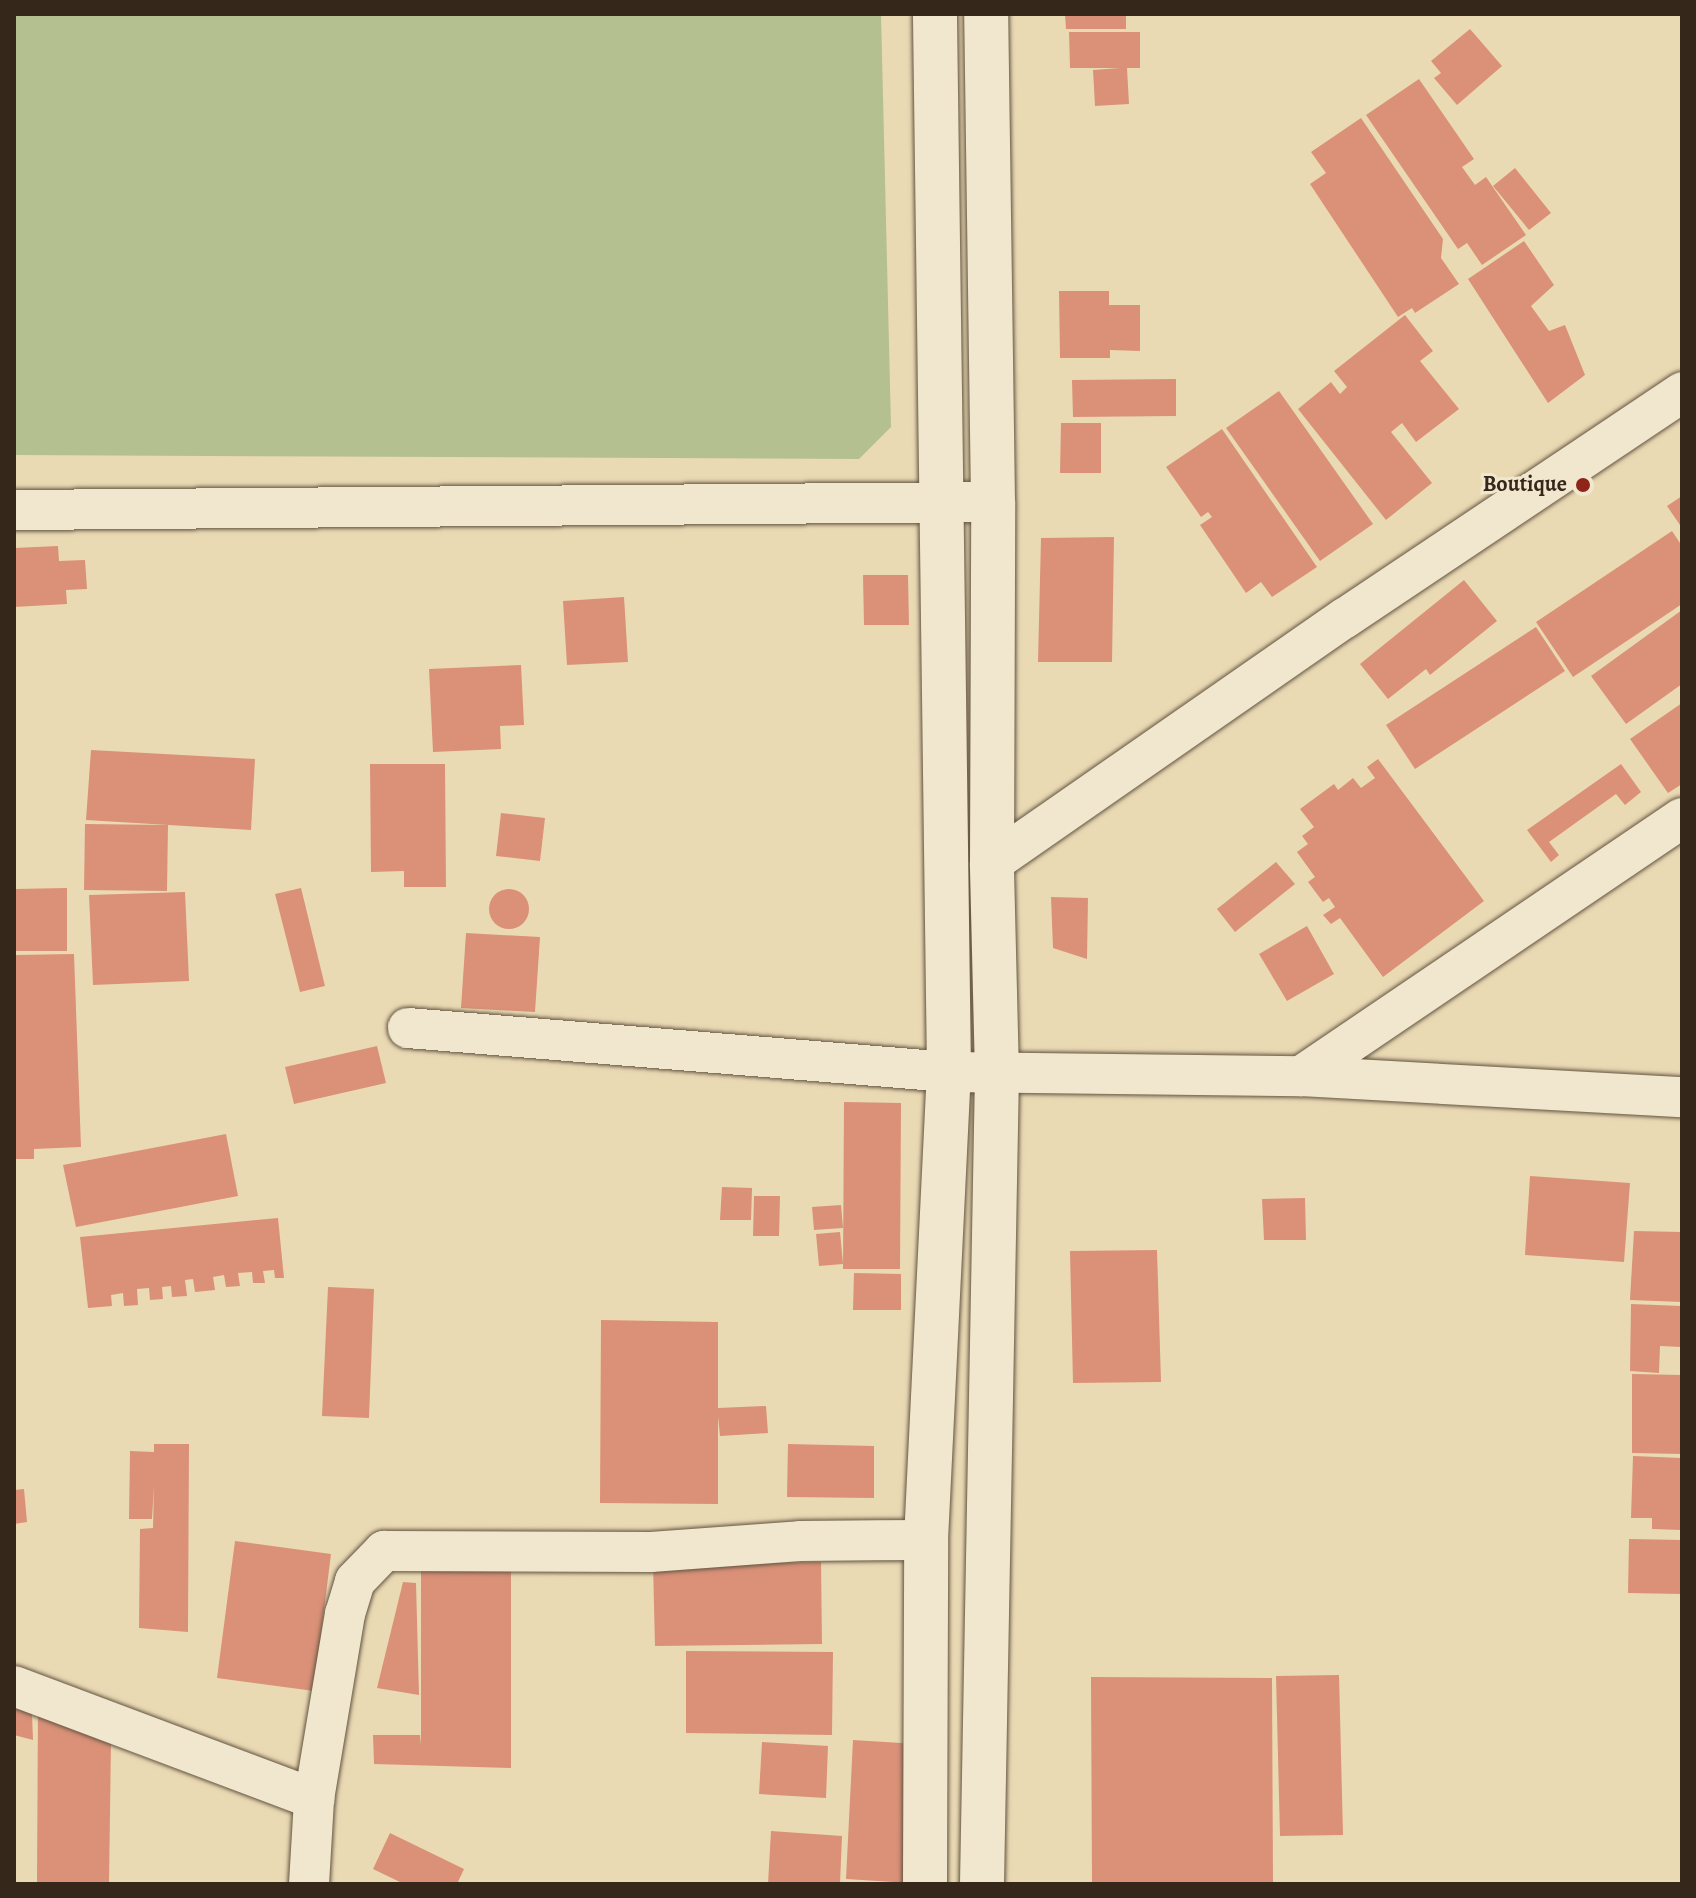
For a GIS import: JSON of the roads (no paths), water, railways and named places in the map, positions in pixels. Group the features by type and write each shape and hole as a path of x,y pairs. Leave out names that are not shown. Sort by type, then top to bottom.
{"main road":[{"path":"925,1884 926,1540 949,1072 935,14"},
{"path":"982,1884 997,1074 992,863 993,502 986,14"}],"street":[{"path":"992,863 1345,618 1682,392"},
{"path":"14,510 993,502"},
{"path":"1301,1076 1682,818"},
{"path":"408,1028 949,1072 1301,1076 1682,1097"},
{"path":"309,1884 314,1799 345,1614 355,1581 384,1551 651,1552 800,1541 926,1540"},
{"path":"14,1686 314,1799"}],"place":[{"name":"Boutique","path":"1583,485"}]}
